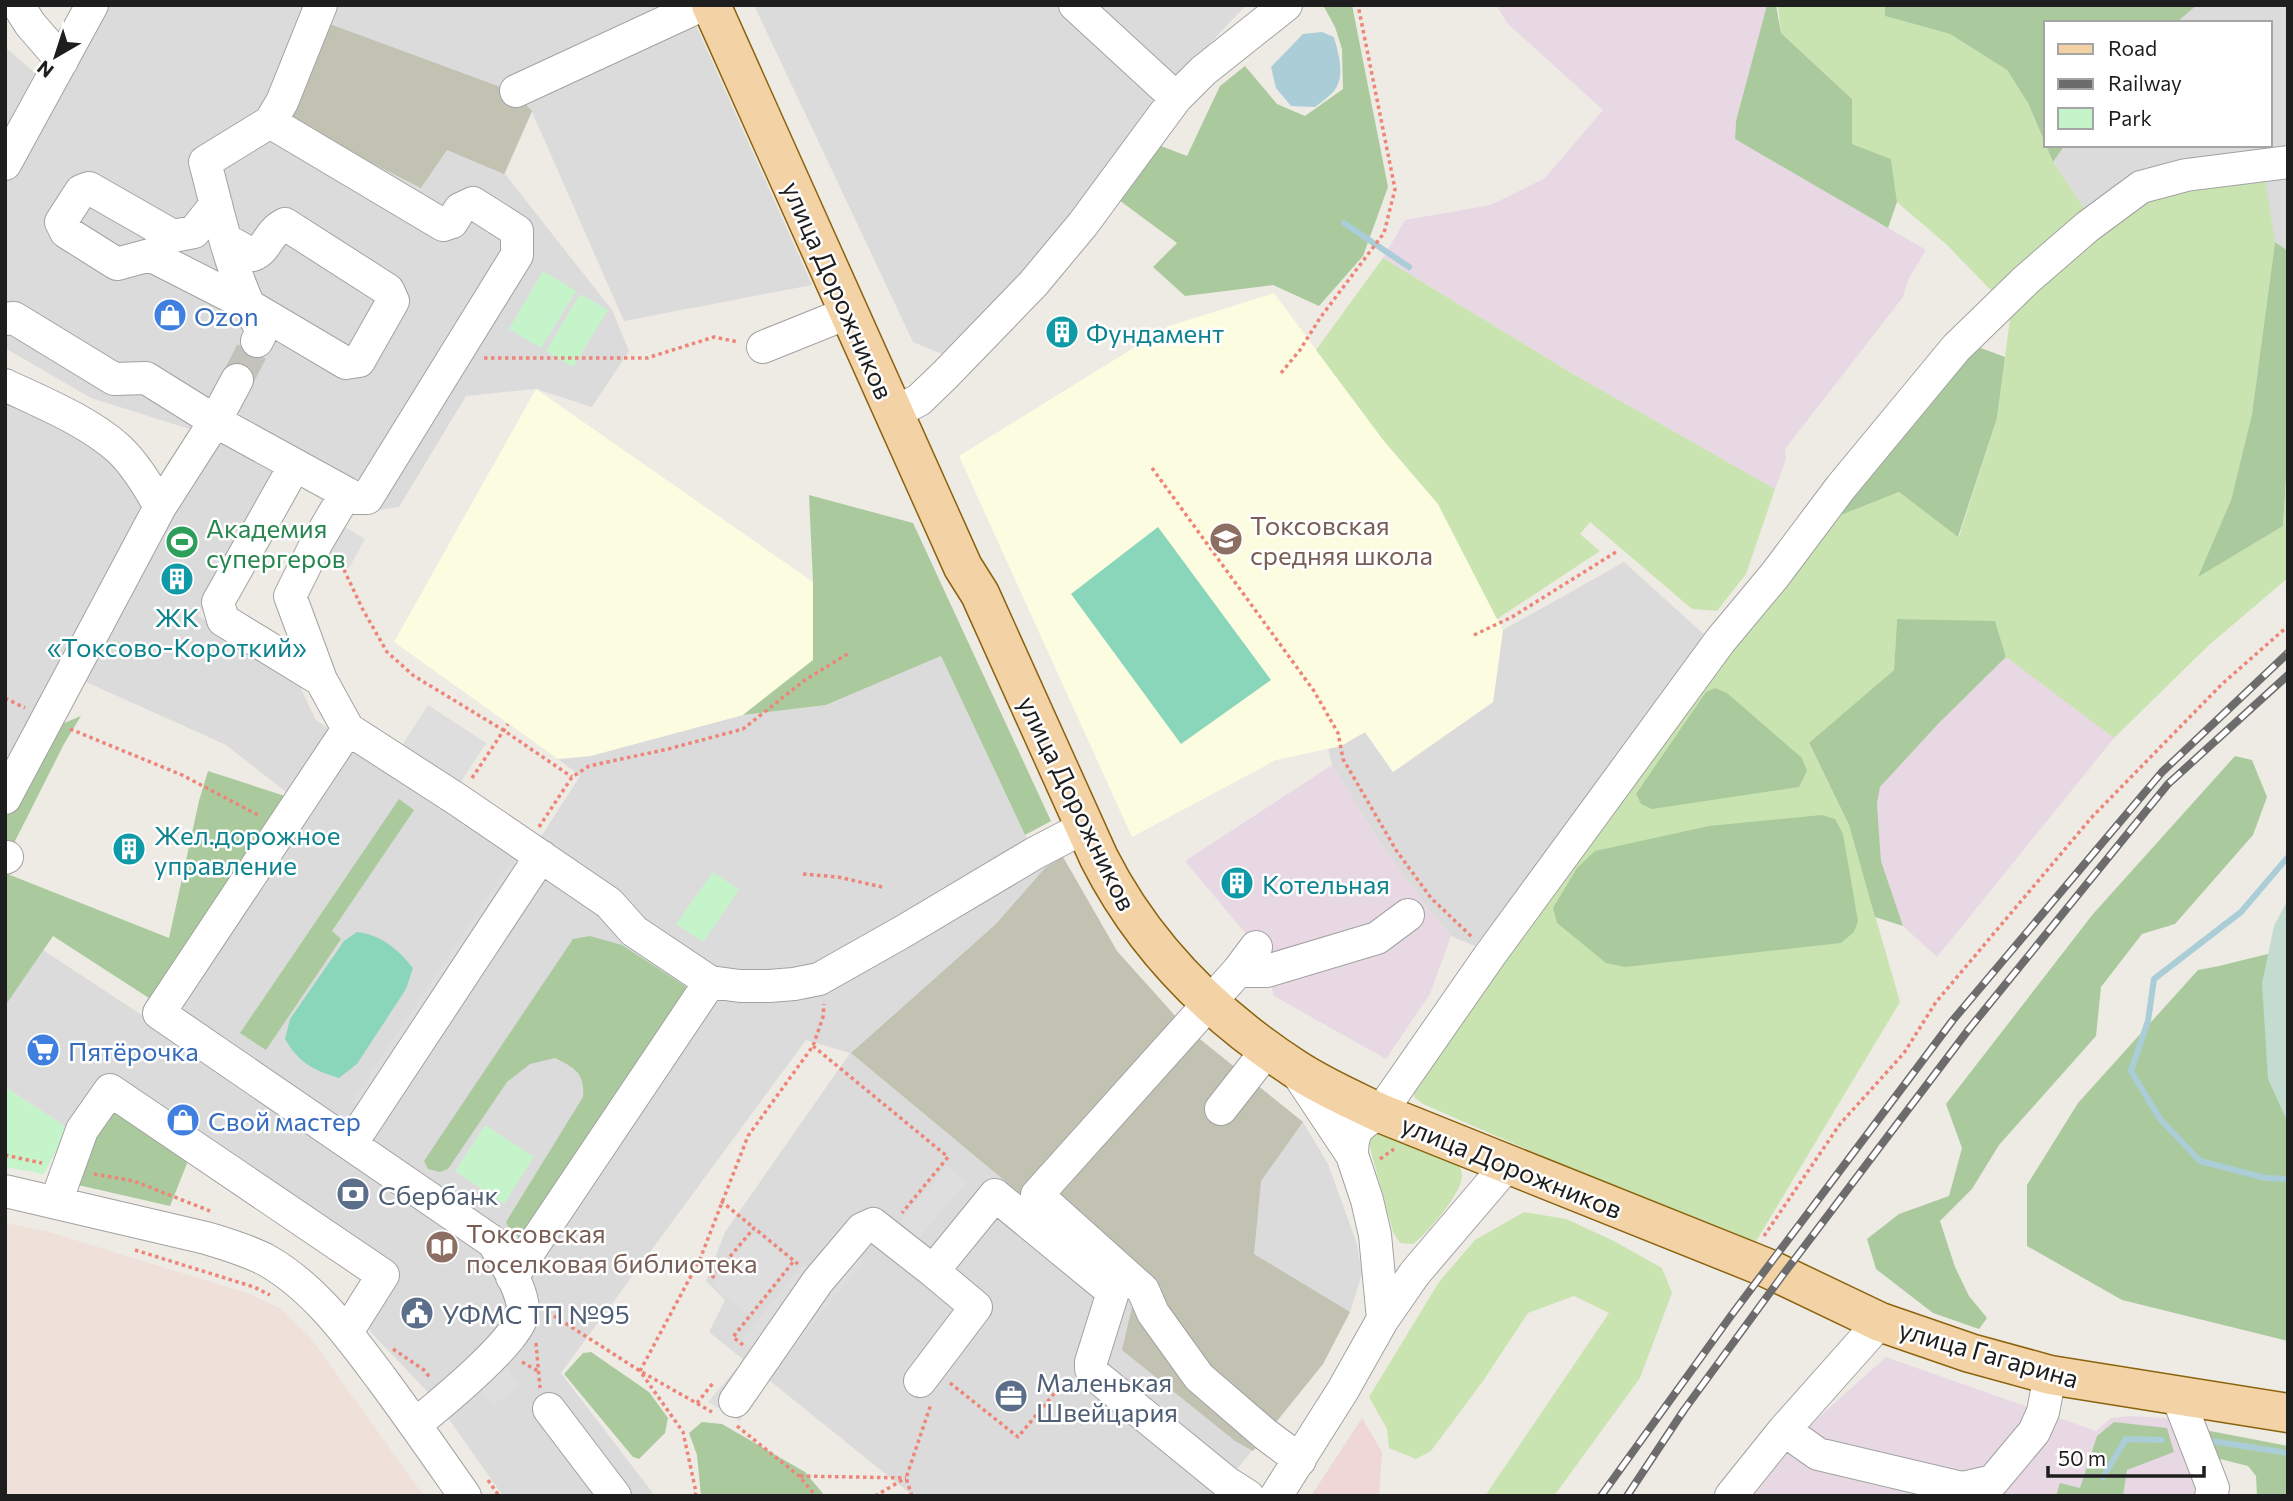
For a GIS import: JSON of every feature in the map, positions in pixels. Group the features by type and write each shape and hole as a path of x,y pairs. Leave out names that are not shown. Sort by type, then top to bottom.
{"main road":[{"name":"улица Дорожников","path":"711,5 963,567 980,594 1114,888 1140,927 1172,965 1209,1002 1281,1058 1333,1091 1380,1113 1782,1276"},
{"name":"улица Гагарина","path":"1782,1276 1880,1322 1970,1353 2050,1375 2288,1413"}],"street":[{"path":"18,5 30,24 62,61"},
{"path":"5,164 92,5"},
{"path":"257,341 262,331 248,305 226,240 205,162 270,122 282,102 321,5"},
{"path":"516,92 702,5"},
{"path":"894,413 919,400 1033,284 1083,224 1176,98 1203,71 1286,5"},
{"path":"1079,7 1176,98"},
{"path":"5,319 14,318 114,379 146,378 215,421 355,498 366,498 517,255 517,231 473,203 460,209 452,222 443,225 270,122"},
{"path":"1352,1155 1352,1138 1357,1128 1380,1113 1490,955 1720,641 1775,575 1841,487 1956,348 2026,280 2087,227 2141,187 2186,174 2288,162"},
{"path":"216,204 194,232 173,236 89,188 81,191 61,222 66,232 117,264 150,255 248,305 346,363 359,361 393,301 388,290 285,224 274,229 260,252 253,255 226,240"},
{"path":"763,347 850,312"},
{"path":"5,798 160,507 215,421 236,380"},
{"path":"5,385 74,418 119,449 149,485 160,507"},
{"path":"295,465 218,602 223,620 321,680"},
{"path":"346,493 290,596 321,680 348,729 609,903 634,931 710,982 769,986 819,979 1035,853 1085,827"},
{"path":"348,729 159,1013 494,1242 512,1277 522,1315 483,1364 416,1424"},
{"path":"351,1144 534,851"},
{"path":"1300,1460 1265,1434 1199,1377 1153,1313 1143,1290 1037,1195 1247,959 1267,971 1377,938 1408,915"},
{"path":"512,1277 710,982"},
{"path":"1221,1109 1281,1058 1352,1155 1376,1235 1383,1319"},
{"path":"55,1202 82,1130 110,1090 383,1275 346,1332"},
{"path":"1276,1496 1343,1390 1383,1319 1415,1273 1508,1164"},
{"path":"5,1191 206,1238 266,1260 295,1280 346,1332 416,1424 465,1496"},
{"path":"933,1271 995,1195 1113,1292 1091,1362 1095,1375 1226,1482 1248,1496"},
{"path":"726,1404 818,1281 862,1229 873,1224 976,1307 931,1387"},
{"path":"1731,1496 1784,1430 1880,1322"},
{"path":"1784,1430 1818,1454 1962,1488 1993,1481 2034,1432 2043,1412 2050,1375"},
{"path":"2177,1395 2213,1488 2211,1496"},
{"path":"549,1409 615,1496"}],"path":[{"path":"1281,373 1300,351 1320,318 1384,233 1395,189 1358,5"},
{"path":"454,357 647,358 714,337 763,347"},
{"path":"1152,468 1314,691 1338,733 1343,759 1396,850 1431,898 1490,955"},
{"path":"316,544 335,553 387,652 414,676 503,730 572,777"},
{"path":"1474,635 1512,617 1616,552"},
{"path":"1746,1260 1840,1124 1904,1053 1936,1002 2092,817 2222,684 2288,626"},
{"path":"534,851 572,777 589,766 743,729 805,680 849,653"},
{"path":"47,719 182,775 283,828"},
{"path":"458,800 508,723"},
{"path":"803,874 838,877 882,887"},
{"path":"640,1371 700,1259 748,1136 813,1046 824,1017 824,976"},
{"path":"813,1046 948,1157 900,1216"},
{"path":"721,1201 754,1228"},
{"path":"126,1247 254,1287 275,1298"},
{"path":"744,1347 733,1337 793,1262"},
{"path":"549,1409 540,1387 536,1337 522,1315 544,1309 640,1371 697,1403 726,1404 816,1496"},
{"path":"640,1371 683,1432 695,1496"},
{"path":"912,1496 906,1478 931,1387 1018,1437 1068,1378"},
{"path":"697,1403 726,1404"},
{"path":"799,1476 906,1478"},
{"path":"876,1496 906,1478"}],"shaded area":[{"path":"106,5 687,5 812,285 624,321 532,112 505,174 612,310 629,351 592,407 536,389 466,396 399,507 361,513 281,470 198,616 293,672 316,720 524,863 580,776 558,759 591,756 743,715 826,705 941,656 1025,835 1045,867 1063,857 1117,951 1186,1028 1303,1122 1328,1164 1357,1244 1362,1274 1350,1312 1323,1364 1215,1496 913,1496 709,1332 725,1300 706,1281 725,1232 850,1053 806,1040 561,1373 655,1496 503,1496 436,1401 365,1326 396,1278 102,1080 68,1128 5,1087 5,1006 43,950 160,1027 308,806 226,745 84,681 172,517 218,438 91,398 5,348 5,181"},
{"path":"754,5 1246,5 1158,99 1073,219 945,355 913,342"},
{"path":"1496,5 1767,5 1736,121 1735,139 1926,250 1908,280 1903,297 1785,449 1786,459 1775,489 1573,374 1383,258 1405,220 1491,205 1545,178 1603,110 1508,24"},
{"path":"2197,5 2288,5 2288,251 2275,242 2264,179 2100,232 2053,162 2064,147 2272,147 2272,21 2178,21"},
{"path":"327,23 514,92 532,111 504,174 447,150 421,188 291,122"},
{"path":"5,47 35,73 5,129"},
{"name":"Токсовская средняя школа","path":"1274,293 1384,441 1438,504 1503,630 1493,702 1393,772 1365,732 1341,746 1276,760 1132,837 959,456 1169,326"},
{"path":"536,389 813,582 813,660 743,715 590,756 558,759 394,642"},
{"path":"5,395 73,425 126,474 146,509 5,783"},
{"path":"342,525 365,539 349,568 325,554"},
{"path":"1624,562 1708,638 1475,946 1451,936 1380,843 1332,765 1328,748 1341,746 1365,732 1393,772 1493,702 1503,630"},
{"path":"2006,657 2114,738 1937,957 1903,926 1881,861 1877,804 1880,787 1939,723"},
{"path":"428,705 486,743 459,785 401,747"},
{"path":"1332,765 1380,843 1451,936 1430,994 1386,1059 1274,996 1262,953 1185,861"},
{"path":"1063,857 1117,951 1186,1028 1303,1122 1261,1181 1254,1254 1350,1312 1323,1364 1253,1451 1235,1441 1122,1350 1136,1290 851,1053 996,924 1045,868"},
{"path":"509,865 520,873 363,1110 351,1102"},
{"path":"2288,899 2288,1123 2268,1079 2262,983 2274,926"},
{"path":"946,1166 966,1182 919,1238 900,1223"},
{"path":"5,1223 46,1231 250,1294 281,1309 310,1337 424,1496 5,1496"},
{"path":"755,1232 791,1262 748,1314 712,1285"},
{"path":"840,1243 863,1262 755,1394 740,1421 708,1402 753,1349 742,1340 802,1265 811,1268"},
{"path":"1886,1357 2096,1431 2111,1418 2132,1416 2177,1419 2197,1477 2195,1494 2200,1496 1754,1496 1808,1427"},
{"path":"506,1367 520,1385 493,1406 479,1388"},
{"path":"1362,1418 1382,1452 1379,1496 1311,1496"}],"green space":[{"path":"1323,5 1352,5 1388,187 1363,256 1319,306 1273,285 1185,296 1153,267 1177,243 1119,200 1161,146 1187,156 1220,86 1245,66 1277,104 1305,116 1343,89 1342,49 1335,27"},
{"path":"1767,5 1776,5 1781,33 1852,99 1852,144 1891,159 1897,202 1888,228 1735,139 1736,121"},
{"path":"1778,5 1885,5 1885,16 1950,34 2007,70 2028,103 2044,141 2044,147 2047,147 2053,162 2100,232 2152,198 2265,179 2275,242 2252,414 2231,500 2199,576 2283,526 2288,475 2288,578 2209,645 2114,738 2006,657 1995,622 1897,619 1894,670 1809,744 1849,825 1900,1002 1755,1243 1650,1203 1423,1104 1415,1098 1412,1089 1484,993 1526,928 1714,668 1836,517 1899,492 1959,537 1997,418 2011,311 1946,244 1897,202 1891,159 1852,144 1852,99 1781,33"},
{"path":"1885,5 2197,5 2178,21 2044,21 2044,141 2028,103 2007,70 1950,34 1885,16"},
{"path":"2047,147 2064,147 2053,162"},
{"path":"2275,242 2288,251 2288,475 2283,526 2198,577 2231,500 2252,414"},
{"path":"1383,258 1573,374 1775,489 1746,574 1717,611 1692,609 1590,522 1580,534 1600,551 1497,619 1438,504 1384,441 1316,350"},
{"path":"543,271 576,291 541,348 509,329"},
{"path":"580,294 608,310 573,367 546,351"},
{"path":"1973,345 2005,357 1997,418 1958,537 1899,492 1836,517 1934,401"},
{"path":"809,495 913,523 1051,821 1025,835 941,656 826,705 743,715 813,660"},
{"path":"1158,527 1271,680 1181,744 1071,594"},
{"path":"1897,619 1995,621 2006,657 1939,723 1880,787 1877,804 1881,861 1903,926 1875,917 1849,825 1809,743 1894,670"},
{"path":"1715,688 1727,693 1802,758 1807,771 1799,787 1652,809 1641,804 1636,794 1706,692"},
{"path":"81,716 5,861 5,819 52,728"},
{"path":"2235,756 2252,760 2267,797 2253,835 2175,924 2142,934 2101,987 2096,1036 1999,1145 1972,1189 1940,1221 1955,1267 1969,1296 1987,1318 1979,1329 1933,1313 1876,1269 1867,1239 1899,1214 1949,1196 1962,1148 1946,1104 2093,914"},
{"path":"208,771 285,796 152,1000 53,936 5,1006 5,873 169,938"},
{"path":"399,799 414,810 332,931 341,939 266,1050 240,1033"},
{"path":"1822,815 1835,819 1843,834 1858,921 1854,932 1841,943 1625,967 1606,963 1557,923 1553,908 1577,868 1595,851 1709,826"},
{"path":"713,872 739,890 703,942 676,924"},
{"path":"357,932 388,944 413,968 406,989 357,1064 339,1078 307,1064 285,1039 290,1019 344,941"},
{"path":"590,936 622,945 685,986 691,996 522,1239 510,1231 506,1222 583,1097 582,1082 573,1068 555,1058 530,1064 507,1082 448,1169 440,1172 428,1169 424,1161 573,939"},
{"path":"2288,949 2288,1341 2122,1300 2027,1246 2027,1185 2078,1103 2198,970"},
{"path":"5,1087 68,1128 44,1174 5,1167"},
{"path":"116,1107 190,1156 170,1206 78,1185 98,1132"},
{"path":"485,1125 534,1157 504,1204 455,1171"},
{"path":"1378,1132 1455,1161 1461,1170 1459,1188 1448,1206 1413,1244 1400,1243 1393,1232 1370,1148 1369,1140"},
{"path":"1524,1212 1566,1219 1614,1241 1662,1268 1672,1293 1640,1378 1554,1496 1485,1496 1609,1313 1574,1296 1528,1313 1483,1381 1431,1451 1416,1459 1389,1448 1387,1429 1369,1397 1439,1282 1475,1240"},
{"path":"591,1352 649,1392 668,1418 665,1433 639,1459 633,1457 564,1374 583,1353"},
{"path":"702,1422 722,1424 805,1472 825,1496 701,1496 697,1455 689,1433"},
{"path":"2114,1422 2167,1428 2174,1452 2127,1470 2123,1496 2056,1496 2060,1483 2080,1488 2097,1436"},
{"path":"2200,1429 2288,1446 2288,1496 2257,1496 2256,1476 2248,1466 2208,1456"}],"water":[{"path":"1322,32 1334,37 1340,63 1339,82 1332,93 1315,107 1291,106 1276,88 1271,67 1303,34"}],"waterway":[{"path":"1344,223 1409,267"},
{"path":"2288,857 2241,912 2154,979 2148,1021 2131,1071 2160,1119 2200,1161 2265,1178 2288,1179"},
{"path":"2103,1477 2126,1439 2162,1440"},
{"path":"2211,1441 2288,1453"}],"tunnel":[{"path":"237,380 257,341"}],"railway":[{"path":"1601,1496 1730,1317 1953,1020 2162,772 2288,653"},
{"path":"1627,1496 1684,1410 1782,1276 1969,1029 2168,784 2288,675"}],"place":[{"name":"Ozon","path":"170,315"},
{"name":"Фундамент","path":"1062,332"},
{"name":"Токсовская средняя школа","path":"1226,539"},
{"name":"Академия супергеров","path":"182,542"},
{"name":"ЖК «Токсово-Короткий»","path":"177,579"},
{"name":"Жел.дорожное управление","path":"129,849"},
{"name":"Котельная","path":"1237,883"},
{"name":"Пятёрочка","path":"43,1050"},
{"name":"Свой мастер","path":"183,1120"},
{"name":"Сбербанк","path":"353,1194"},
{"name":"Токсовская поселковая библиотека","path":"442,1247"},
{"name":"УФМС ТП №95","path":"417,1313"},
{"name":"Маленькая Швейцария","path":"1011,1396"}]}
